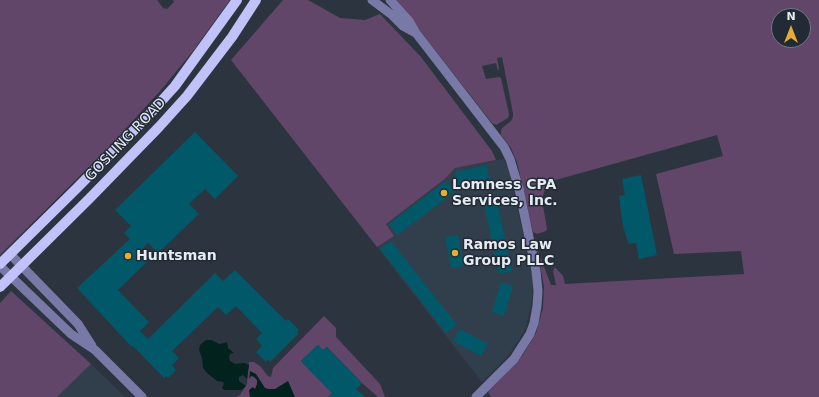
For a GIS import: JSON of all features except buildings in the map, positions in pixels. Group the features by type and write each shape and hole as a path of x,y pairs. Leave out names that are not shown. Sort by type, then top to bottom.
{"main road":[{"name":"GOSLING ROAD","path":"0,265 88,177 172,89 219,27 237,0"},
{"name":"GOSLING ROAD","path":"0,287 163,123 232,37 256,0"}],"street":[{"path":"372,0 392,15 403,26 416,33"},
{"path":"390,0 409,21 416,33 504,147 510,159 518,184 536,271 538,291 534,323 530,334 514,359 476,397"},
{"path":"10,254 78,324 95,350"},
{"path":"0,265 71,334 95,350 142,397"}],"shaded area":[{"path":"0,0 157,0 163,8 167,9 174,2 173,0 230,0 193,51 161,90 109,147 0,255"},
{"path":"283,0 308,0 340,18 365,20 380,14 421,57 492,151 496,160 455,168 446,178 386,224 394,236 377,247 231,60"},
{"path":"394,0 819,0 819,397 491,397 488,392 522,356 536,333 543,308 544,287 537,248 551,285 556,285 553,271 555,267 563,276 565,284 744,274 741,251 674,254 656,174 723,156 717,135 545,183 547,188 544,192 542,200 547,229 546,231 537,234 533,232 517,162 511,148 501,135 502,128 511,121 513,117 502,57 497,58 499,68 498,71 496,63 482,66 486,79 501,78 509,114 508,118 496,125 492,123 407,14"},
{"path":"504,159 509,170 532,276 532,299 526,328 509,355 482,382 377,247 394,236 386,224 446,178 455,168"},
{"path":"11,291 91,364 57,397 0,397 0,303"},
{"path":"324,316 336,328 336,337 380,384 385,397 378,397 362,383 327,347 323,350 318,345 301,361 332,393 328,397 236,397 240,395 247,384 249,362 254,362 260,366 268,376 271,377 273,368"},
{"path":"206,340 212,340 219,344 227,342 228,348 234,353 230,354 230,361 235,364 244,363 249,365 247,379 243,375 239,377 239,381 246,386 244,388 241,390 224,390 222,388 224,384 223,382 217,381 203,368 199,350 200,345"},
{"path":"91,364 125,397 57,397"},
{"path":"250,371 256,374 265,388 268,389 275,389 288,381 295,397 250,397 249,390 253,387 255,389 257,380 251,376 249,379"}],"place":[{"name":"Lomness CPA Services, Inc.","path":"444,193"},
{"name":"Ramos Law Group PLLC","path":"455,253"},
{"name":"Huntsman","path":"128,256"}]}
